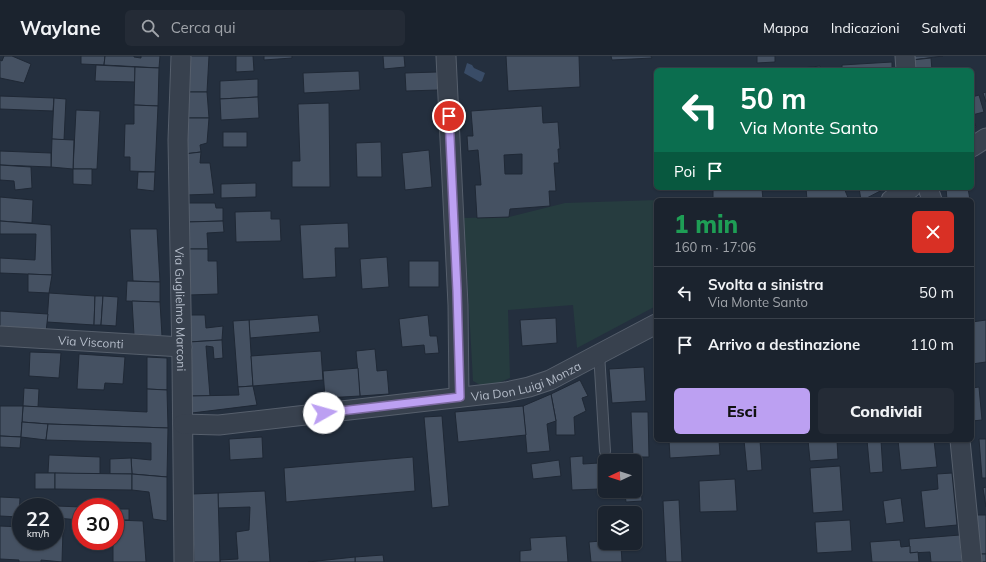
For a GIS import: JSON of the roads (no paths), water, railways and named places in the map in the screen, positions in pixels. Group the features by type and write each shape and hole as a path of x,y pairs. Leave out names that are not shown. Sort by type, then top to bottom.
{"street":[{"name":"Via Guglielmo Marconi","path":"181,56 178,140 184,562"},
{"path":"446,56 457,291 460,397"},
{"path":"905,56 906,68"},
{"path":"974,146 986,138"},
{"path":"894,198 908,190"},
{"name":"Via Don Luigi Monza","path":"183,424 219,425 506,392 529,388 550,380 654,325"},
{"name":"Via Visconti","path":"0,336 182,347"},
{"name":"Via Don Luigi Monza","path":"183,451 192,445 204,432 219,425"},
{"path":"960,442 972,562"}],"lane":[{"path":"599,353 605,451"}],"water":[{"path":"467,63 485,73 482,81 480,82 464,73"}]}
